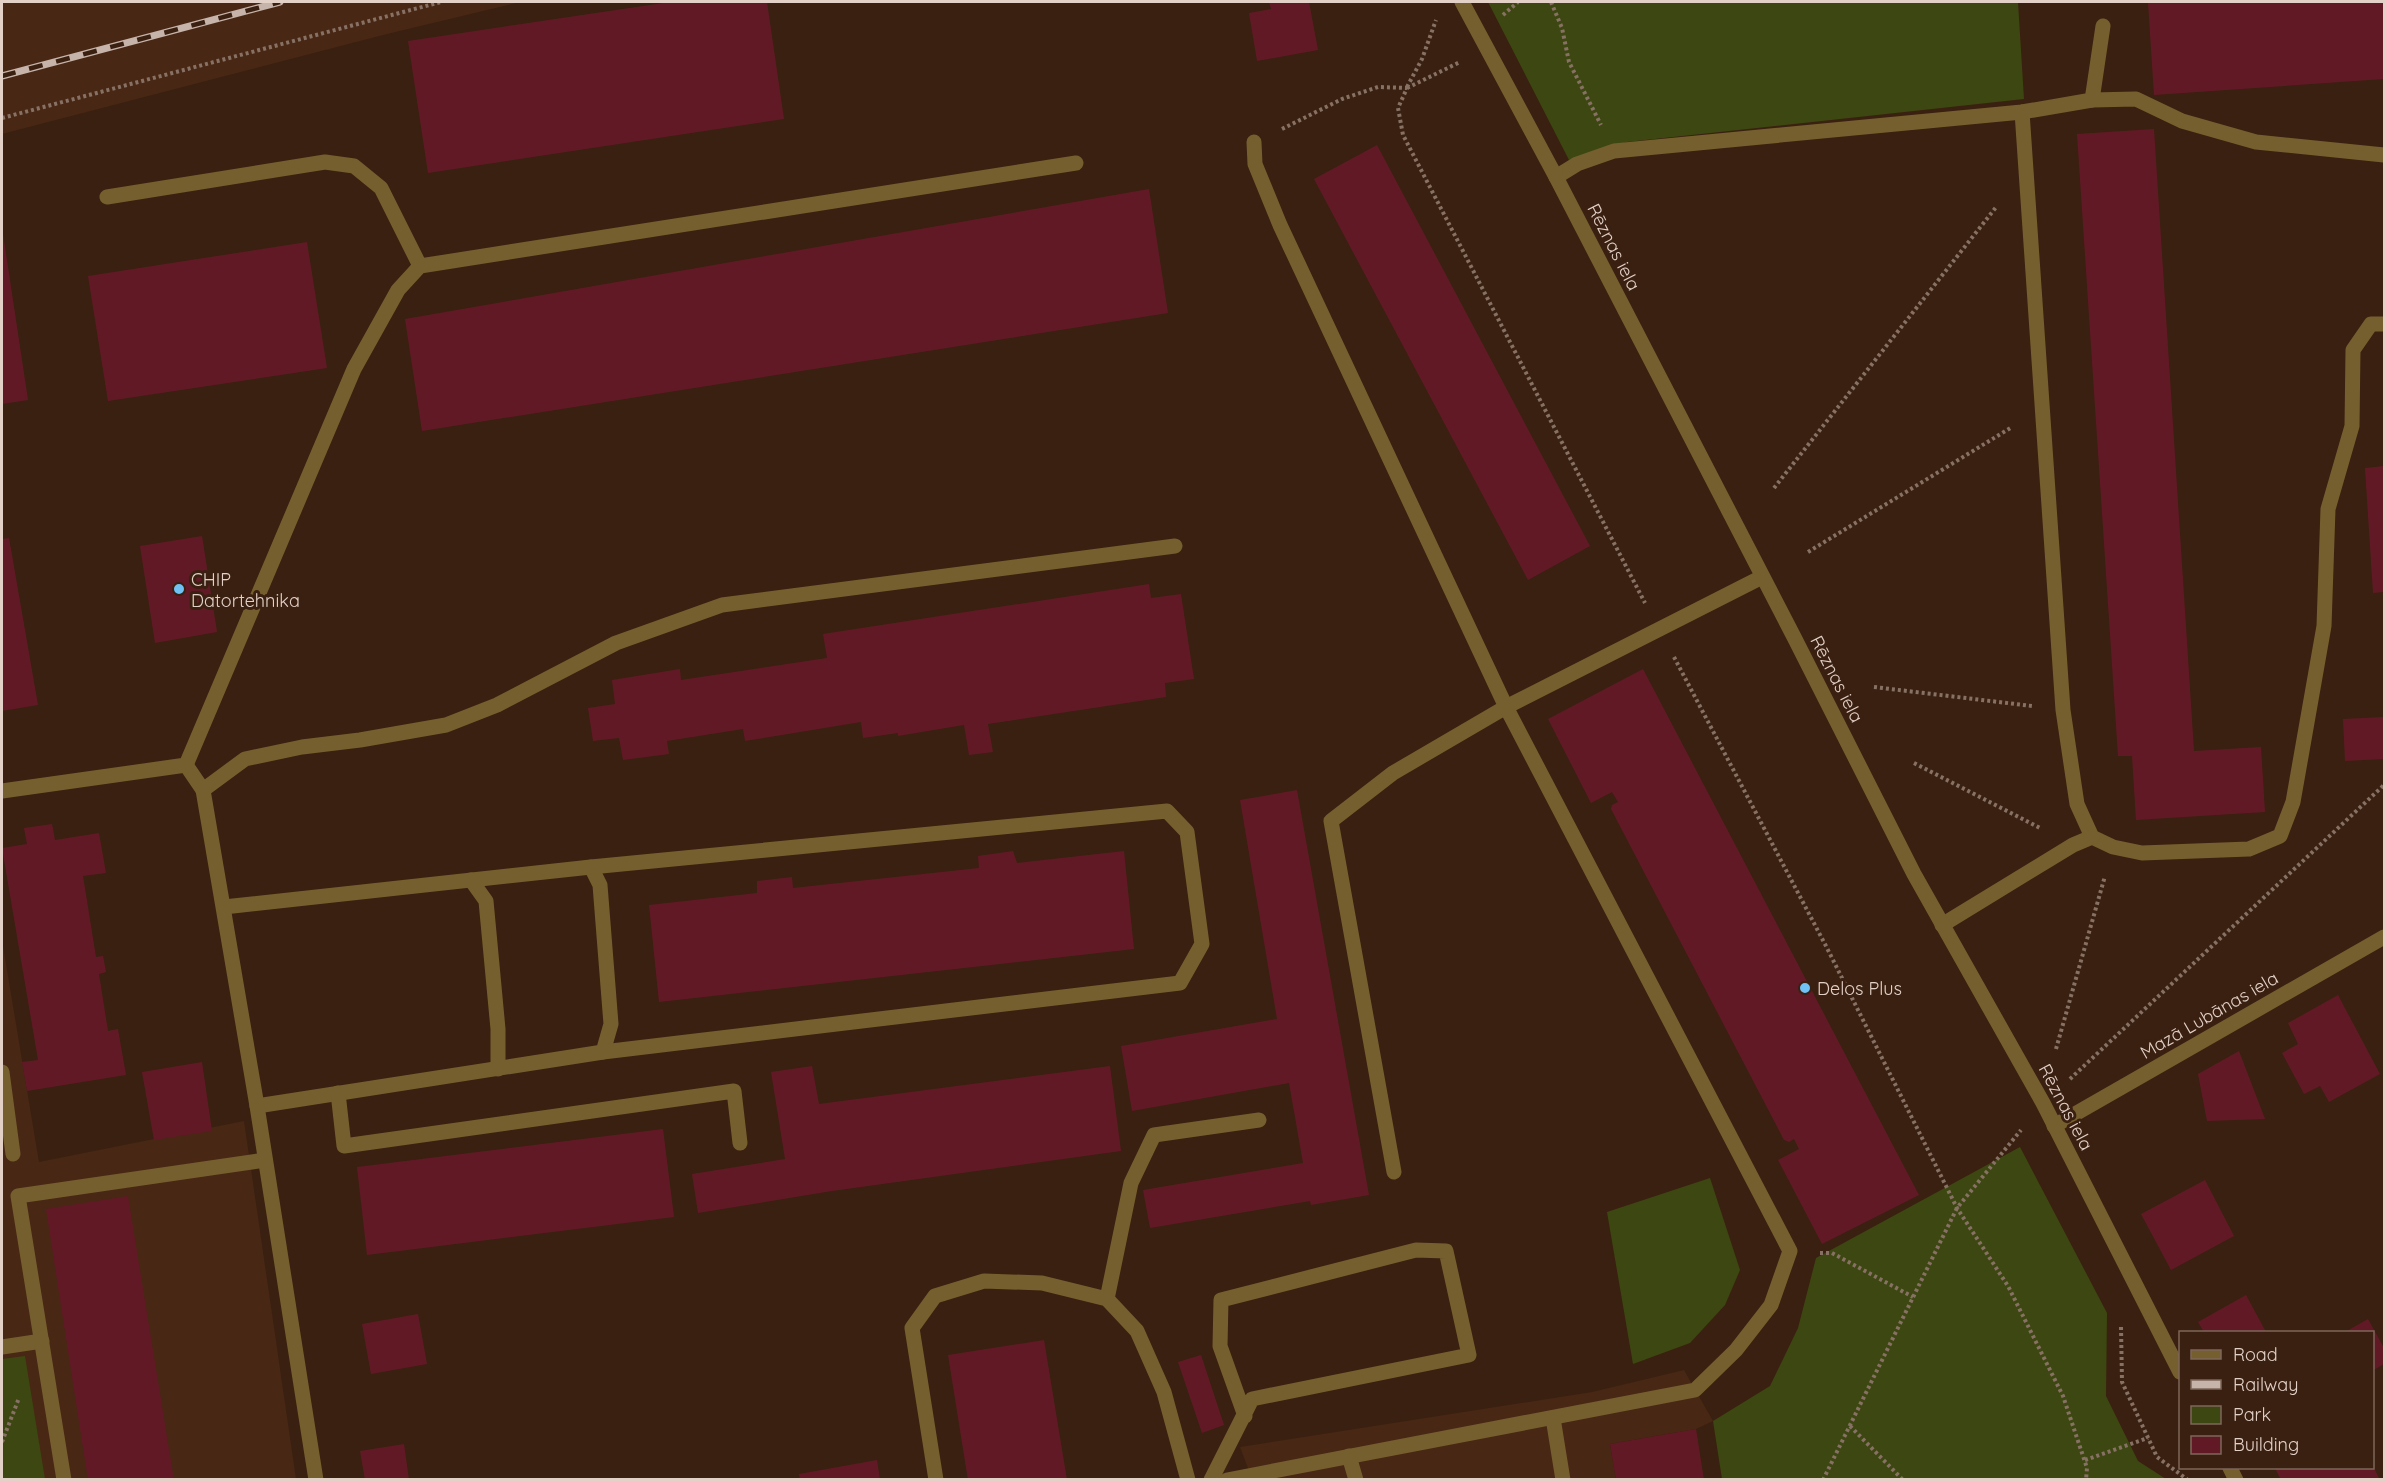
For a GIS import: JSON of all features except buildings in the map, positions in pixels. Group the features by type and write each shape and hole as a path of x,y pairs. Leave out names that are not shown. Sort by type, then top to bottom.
{"street":[{"name":"Rēznas iela","path":"1462,2 1556,177 1914,874 2043,1103 2179,1368"},
{"path":"2092,100 2103,26"},
{"path":"1556,177 1577,164 1614,151 2022,112 2092,100 2136,99 2182,121 2256,142 2385,155"},
{"path":"2022,112 2062,710 2077,804 2092,837 2113,847 2142,853 2249,849 2280,836 2293,802 2324,626 2328,509 2352,426 2353,350 2371,324 2385,324"},
{"path":"1227,1479 1695,1390 1736,1350 1771,1305 1790,1251 1506,706 1280,225 1256,164 1254,142"},
{"path":"107,197 325,162 354,166 381,188 420,266"},
{"path":"186,765 354,369 398,290 420,266 1076,163"},
{"path":"203,790 245,759 302,747 360,740 446,725 497,705 616,643 722,605 1175,546"},
{"path":"1394,1172 1331,821 1393,773 1506,706 1660,631 1762,577"},
{"path":"186,765 203,790 316,1479"},
{"path":"2,791 186,765"},
{"path":"224,907 591,867 1167,811 1187,832 1202,944 1180,983 603,1052 256,1106"},
{"path":"1942,925 2073,844 2092,837"},
{"path":"591,867 600,885 611,1024 603,1052"},
{"path":"471,880 486,901 498,1029 498,1069"},
{"name":"Mazā Lubānas iela","path":"2054,1126 2385,937"},
{"path":"2,1072 13,1154"},
{"path":"338,1093 344,1146 734,1091 740,1143"},
{"path":"1107,1299 1131,1183 1154,1135 1259,1120"},
{"path":"64,1479 18,1196 265,1160"},
{"path":"1211,1479 1245,1416 1252,1399 1469,1355 1446,1251 1416,1250 1221,1300 1220,1346 1245,1416"},
{"path":"936,1479 912,1328 935,1296 984,1281 1042,1283 1107,1299 1137,1331 1164,1392 1188,1479"},
{"path":"2,1347 42,1341"},
{"path":"1553,1418 1563,1479"},
{"path":"1349,1456 1356,1479"}],"path":[{"path":"2,118 441,2"},
{"path":"1551,2 1562,28 1569,62 1614,151"},
{"path":"1439,11 1422,60 1398,108 1403,135 1827,948 1957,1208 2008,1287 2063,1396 2085,1460 2086,1479"},
{"path":"1254,142 1342,99 1378,87 1407,88 1459,63 1480,34"},
{"path":"1774,488 2025,170"},
{"path":"1808,552 2041,409"},
{"path":"1874,687 2062,710"},
{"path":"1914,763 2073,844"},
{"path":"1823,1479 1957,1208 2043,1103 2385,785"},
{"path":"2056,1049 2113,847"},
{"path":"1790,1251 1832,1253 1913,1298"},
{"path":"2121,1322 2122,1382 2157,1457 2188,1479"},
{"path":"1851,1426 1903,1479"},
{"path":"2085,1460 2148,1438"}],"shaded area":[{"path":"2,2 520,2 383,35 2,134"},
{"path":"2,940 39,1162 244,1121 296,1479 2,1479"},
{"path":"1684,1370 1713,1421 1696,1429 1610,1444 1616,1479 1252,1479 1240,1447 1592,1392"}],"green space":[{"path":"1488,2 2018,2 2024,99 1627,142 1569,160"},
{"path":"2020,1147 2107,1313 2106,1396 2138,1461 2166,1479 1722,1479 1713,1421 1770,1386 1798,1328 1816,1258"},
{"path":"1710,1178 1740,1270 1725,1305 1690,1343 1633,1364 1607,1212"},
{"path":"25,1356 45,1479 2,1479 2,1359"}],"railway":[{"path":"2,76 280,2"}],"place":[{"name":"CHIP Datortehnika","path":"179,589"},
{"name":"Delos Plus","path":"1805,988"}]}
